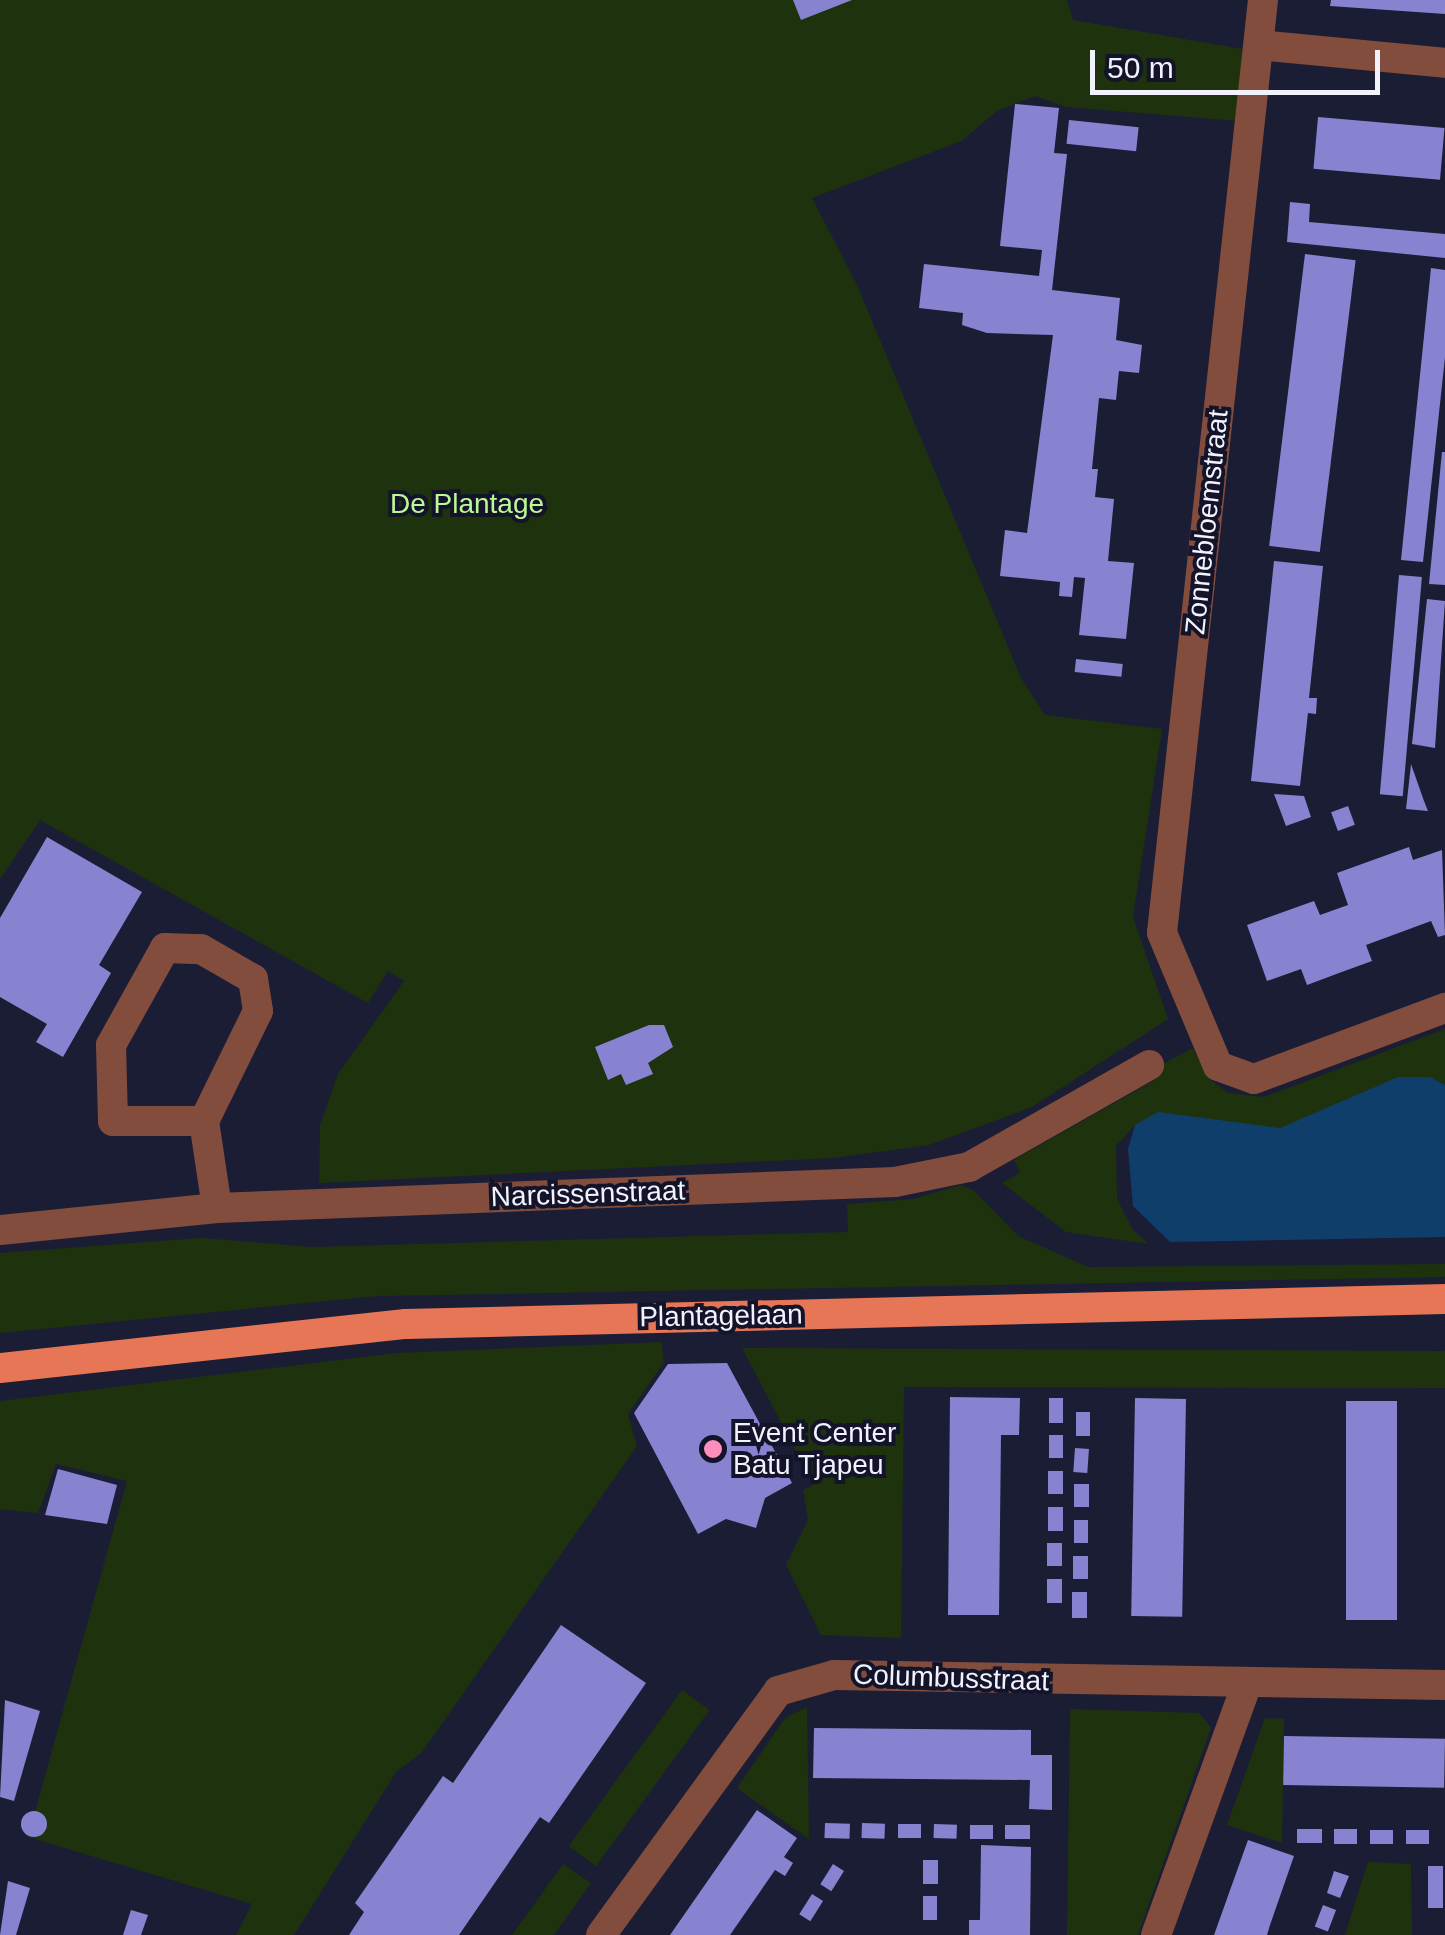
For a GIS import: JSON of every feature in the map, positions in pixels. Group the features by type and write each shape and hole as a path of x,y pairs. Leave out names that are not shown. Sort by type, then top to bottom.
{"main road":[{"name":"Plantagelaan","path":"0,1368 406,1324 1445,1299"}],"street":[{"name":"Zonnebloemstraat","path":"1263,0 1162,933 1218,1066 1254,1079 1445,1008"},
{"path":"1258,46 1445,62"},
{"path":"204,1121 113,1121 111,1045 165,948 201,949 253,979 258,1010 204,1121 216,1208"},
{"name":"Narcissenstraat","path":"0,1230 216,1208 895,1182 969,1168 1149,1065"},
{"name":"Columbusstraat","path":"601,1935 778,1691 834,1675 1445,1686"},
{"path":"1156,1935 1247,1684"}],"green space":[{"name":"De Plantage","path":"0,0 1067,0 1073,20 1243,49 1237,121 1067,107 1035,96 998,110 961,141 812,198 857,285 1021,678 1045,715 1162,729 1133,917 1168,1019 1032,1107 929,1145 833,1158 319,1183 320,1125 338,1074 404,981 388,971 368,1003 40,820 0,879"},
{"path":"1445,1029 1445,1085 1430,1077 1398,1077 1281,1128 1135,1125 1116,1146 1117,1199 1133,1230 1149,1244 1066,1232 1002,1183 1020,1173 1014,1160 1155,1080 1150,1071 1193,1048 1208,1078 1228,1093 1264,1097"},
{"path":"961,1185 973,1190 1018,1236 1088,1267 1445,1264 1445,1277 377,1296 0,1333 0,1253 201,1238 311,1247 848,1232 847,1204 914,1199"},
{"path":"661,1342 664,1362 628,1414 637,1446 422,1752 396,1772 294,1935 236,1935 252,1904 28,1837 127,1481 56,1464 38,1513 0,1509 0,1401 397,1353"},
{"path":"742,1348 1445,1351 1445,1388 904,1387 901,1638 821,1635 786,1565 808,1520 803,1490 814,1485"},
{"path":"682,1690 710,1710 596,1866 569,1846"},
{"path":"807,1707 809,1839 737,1788 785,1718"},
{"path":"1070,1709 1199,1713 1211,1728 1138,1935 1067,1935"},
{"path":"1265,1718 1284,1719 1282,1843 1227,1825"},
{"path":"1368,1862 1411,1864 1412,1935 1345,1935"},
{"path":"563,1864 591,1883 554,1935 512,1935"}],"water":[{"path":"1398,1077 1430,1077 1445,1085 1445,1237 1170,1242 1133,1206 1128,1149 1135,1125 1158,1112 1280,1128"}],"building":[{"path":"793,0 852,0 801,20"},
{"path":"1331,0 1445,0 1445,14 1330,6"},
{"path":"1015,104 1059,108 1054,153 1067,154 1052,290 1120,298 1116,340 1142,345 1139,373 1119,371 1116,400 1099,398 1092,469 1098,469 1095,497 1114,499 1108,561 1134,563 1126,639 1079,635 1085,578 1074,577 1072,597 1059,596 1060,582 1000,576 1005,530 1027,533 1053,335 987,333 962,325 963,313 919,308 924,264 1039,276 1042,250 1000,246"},
{"path":"1318,117 1445,128 1440,180 1313,169"},
{"path":"1069,120 1139,127 1136,151 1066,144"},
{"path":"1290,202 1310,204 1309,222 1445,234 1445,258 1287,242"},
{"path":"1305,254 1356,260 1320,552 1269,546"},
{"path":"1431,268 1445,270 1445,357 1423,562 1401,560"},
{"path":"1445,452 1445,585 1429,584"},
{"path":"1274,561 1323,566 1309,698 1317,698 1316,714 1308,713 1300,786 1251,781"},
{"path":"1399,575 1422,577 1403,796 1380,794"},
{"path":"1427,599 1445,601 1435,748 1412,744"},
{"path":"1076,659 1123,664 1121,677 1075,672"},
{"path":"1411,764 1424,801 1428,811 1406,809"},
{"path":"1274,794 1304,796 1311,817 1286,826"},
{"path":"1348,806 1355,825 1338,831 1331,812"},
{"path":"47,837 142,892 99,965 111,973 63,1057 36,1042 47,1024 0,997 0,918"},
{"path":"1409,847 1413,860 1442,850 1445,935 1438,937 1431,921 1366,945 1372,961 1307,985 1301,969 1267,981 1247,925 1314,901 1320,915 1348,905 1337,873"},
{"path":"649,1025 664,1025 673,1047 648,1063 653,1074 626,1085 621,1074 608,1080 595,1047"},
{"name":"Event Center Batu Tjapeu","path":"727,1363 792,1483 765,1498 756,1528 726,1519 698,1534 634,1413 668,1364"},
{"path":"950,1397 1020,1398 1019,1435 1001,1435 999,1615 948,1615"},
{"path":"1049,1398 1063,1398 1063,1423 1049,1423"},
{"path":"1135,1398 1186,1399 1182,1617 1131,1616"},
{"path":"1346,1401 1397,1401 1397,1620 1346,1620"},
{"path":"1076,1412 1090,1412 1090,1436 1076,1436"},
{"path":"1049,1435 1063,1435 1063,1458 1049,1458"},
{"path":"1075,1448 1089,1449 1087,1473 1073,1472"},
{"path":"58,1469 117,1485 107,1524 45,1515"},
{"path":"1048,1471 1063,1471 1063,1494 1048,1494"},
{"path":"1074,1484 1089,1484 1089,1507 1074,1507"},
{"path":"1048,1507 1063,1507 1063,1531 1048,1531"},
{"path":"1074,1520 1088,1520 1088,1543 1074,1543"},
{"path":"1047,1543 1062,1543 1062,1566 1047,1566"},
{"path":"1073,1556 1088,1556 1088,1579 1073,1579"},
{"path":"1047,1579 1062,1579 1062,1603 1047,1603"},
{"path":"1072,1592 1087,1592 1087,1618 1072,1618"},
{"path":"561,1625 646,1683 549,1823 540,1817 459,1935 349,1935 364,1912 355,1903 443,1776 453,1783"},
{"path":"5,1700 40,1711 14,1801 0,1797"},
{"path":"814,1728 1031,1730 1031,1755 1052,1755 1052,1810 1029,1809 1030,1780 813,1778"},
{"path":"1284,1736 1445,1739 1444,1788 1283,1785"},
{"path":"757,1810 797,1838 784,1857 793,1863 785,1876 775,1870 730,1935 670,1935"},
{"path":"34,1811 43,1815 47,1824 43,1833 34,1837 25,1833 21,1824 25,1815"},
{"path":"825,1823 850,1824 849,1839 824,1838"},
{"path":"862,1823 885,1824 884,1839 861,1838"},
{"path":"898,1824 921,1824 921,1838 898,1838"},
{"path":"934,1824 957,1825 956,1839 934,1838"},
{"path":"970,1825 993,1825 993,1839 970,1839"},
{"path":"1005,1825 1030,1825 1030,1839 1005,1839"},
{"path":"1297,1829 1322,1829 1322,1843 1297,1843"},
{"path":"1334,1829 1357,1829 1357,1844 1334,1844"},
{"path":"1370,1830 1393,1830 1393,1844 1370,1844"},
{"path":"1406,1830 1429,1830 1429,1844 1406,1844"},
{"path":"1248,1840 1294,1856 1267,1935 1214,1935"},
{"path":"981,1845 1031,1847 1030,1935 969,1935 969,1920 980,1920"},
{"path":"923,1860 938,1860 938,1884 923,1884"},
{"path":"833,1864 844,1871 831,1891 820,1884"},
{"path":"1428,1866 1443,1866 1443,1908 1428,1908"},
{"path":"1334,1871 1349,1876 1340,1898 1327,1893"},
{"path":"8,1881 30,1888 16,1935 0,1935"},
{"path":"812,1894 823,1901 810,1921 799,1914"},
{"path":"923,1896 937,1896 937,1920 923,1920"},
{"path":"1323,1905 1336,1910 1328,1931 1315,1926"},
{"path":"131,1910 148,1915 141,1935 123,1935"}],"place":[{"name":"Event Center Batu Tjapeu","path":"713,1449"}]}
